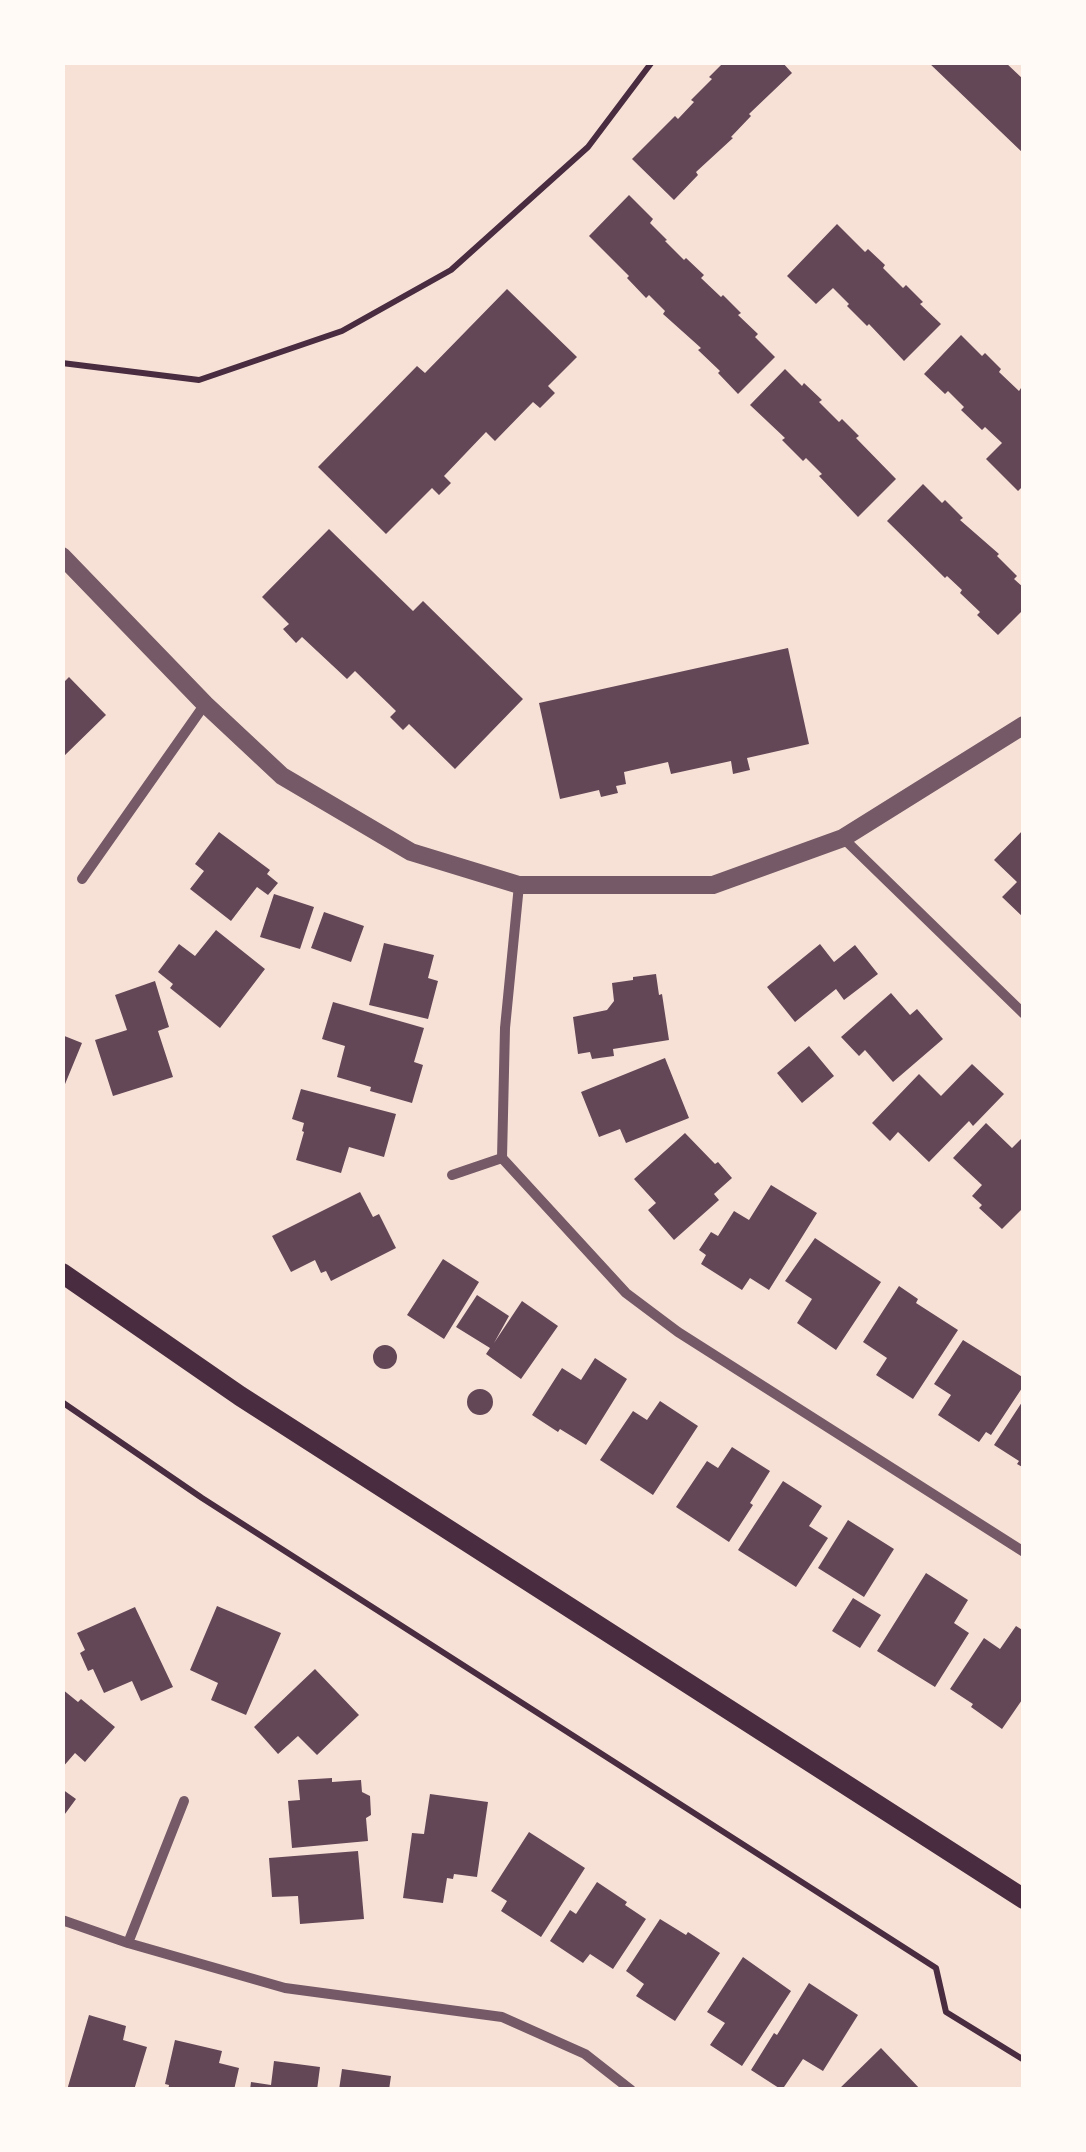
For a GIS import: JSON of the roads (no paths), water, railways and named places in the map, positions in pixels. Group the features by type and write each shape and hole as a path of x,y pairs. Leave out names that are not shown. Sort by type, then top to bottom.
{"main road":[{"path":"62,1273 240,1396 1024,1899"}],"street":[{"path":"62,556 205,704 282,776 411,852 519,884 713,884 843,838 1024,725"},
{"path":"82,879 205,704"},
{"path":"843,838 1024,1014"},
{"path":"519,884 505,1028 502,1158 626,1292 665,1322 1024,1552"},
{"path":"452,1176 502,1158"},
{"path":"128,1943 184,1800"},
{"path":"62,1920 284,1988 502,2018 585,2054 631,2090"}]}
